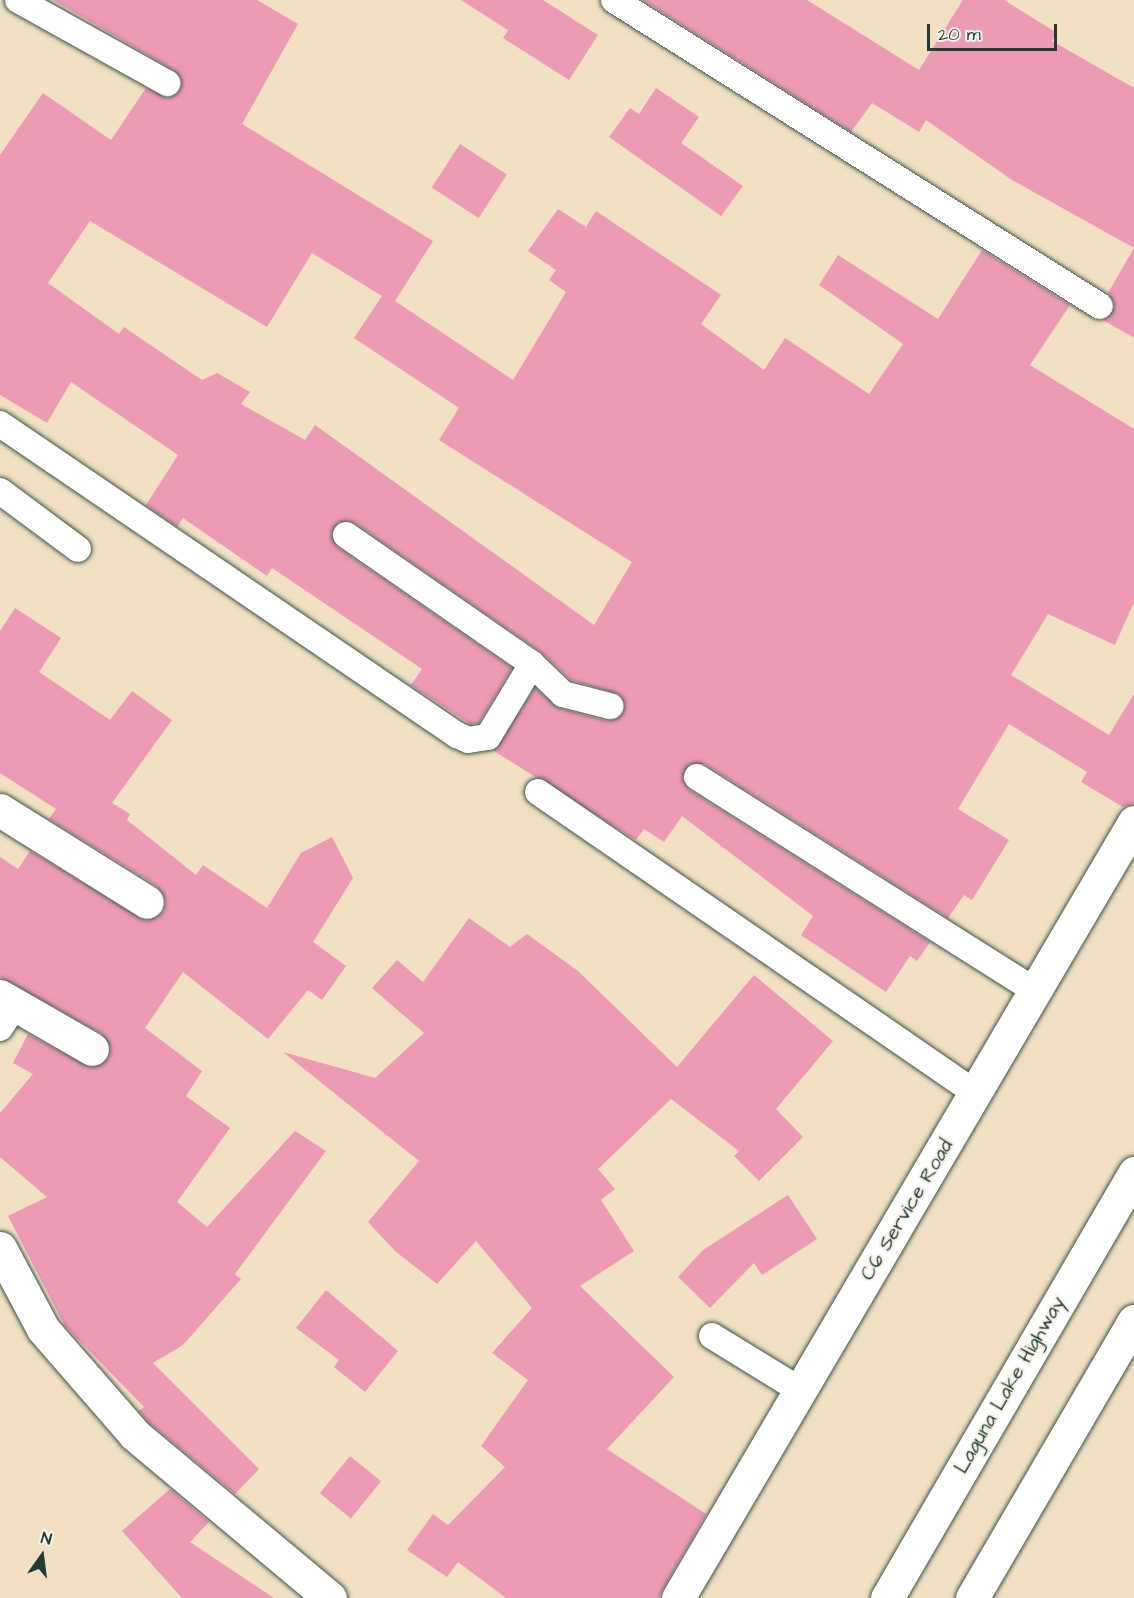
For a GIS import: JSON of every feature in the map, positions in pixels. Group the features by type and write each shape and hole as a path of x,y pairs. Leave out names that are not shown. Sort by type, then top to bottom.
{"street":[{"path":"0,810 147,902"},
{"name":"C6 Service Road","path":"678,1598 798,1389 977,1094 1134,822"},
{"path":"5,1009 92,1049"},
{"name":"Laguna Lake Highway","path":"887,1598 1134,1173"},
{"path":"0,1248 43,1329 135,1436 330,1598"},
{"path":"972,1598 1134,1321"}],"lane":[{"path":"18,0 167,83"},
{"path":"614,0 1100,306"},
{"path":"0,424 468,740 495,730 532,664"},
{"path":"0,491 78,549"},
{"path":"346,535 532,664 563,693 610,706"},
{"path":"697,777 1036,991"},
{"path":"538,792 977,1094"},
{"path":"712,1336 798,1389"}],"building":[{"path":"53,0 257,0 298,24 242,124 433,241 395,301 513,380 566,292 549,280 556,270 528,251 558,209 586,227 596,211 721,295 701,324 764,370 785,338 869,394 903,344 819,285 838,255 938,319 982,250 1070,305 1030,365 1134,429 1134,602 1115,645 1048,614 1011,675 1109,735 1134,694 1134,803 1123,807 1081,782 1087,772 1009,724 958,809 1009,840 972,900 964,895 948,918 705,764 690,764 682,777 689,790 930,942 917,961 910,956 886,992 801,935 813,916 682,816 664,842 644,829 636,840 494,751 535,688 559,708 607,721 624,710 620,695 571,680 541,652 355,523 339,522 331,534 337,547 512,668 479,723 470,724 411,685 422,669 272,568 267,576 183,518 177,527 146,505 178,455 71,382 47,423 0,395 0,155 43,93 111,140 146,88 168,98 182,83 174,70","holes":["90,221 267,327 312,253 382,296 354,338 459,408 439,440 632,562 594,625 315,425 305,440 241,404 250,392 217,373 202,380 124,327 119,334 48,283"]},
{"path":"461,0 543,0 598,35 569,80 503,38 508,30"},
{"path":"643,0 807,0 919,70 963,0 1004,0 1057,33 1052,41 1134,88 1134,248 1012,180 926,120 919,132 872,103 851,132"},
{"path":"656,88 699,117 681,143 743,186 721,216 609,137 630,108 639,114"},
{"path":"460,144 507,174 479,218 432,188"},
{"path":"1134,248 1134,338 1103,320 1115,307 1108,293"},
{"path":"15,608 61,638 39,672 110,720 132,691 172,720 112,803 130,814 127,820 196,875 203,865 267,908 301,853 332,837 353,878 313,942 346,966 322,1000 308,990 268,1039 183,972 145,1028 202,1071 186,1096 230,1128 177,1202 207,1227 295,1131 326,1151 235,1274 241,1279 183,1345 153,1363 259,1469 235,1494 148,1422 139,1411 144,1407 65,1326 8,1216 47,1197 0,1157 0,1113 33,1074 13,1063 28,1034 91,1068 108,1059 111,1048 101,1033 0,977 0,857 18,869 30,851 146,921 163,912 166,902 157,886 49,819 56,809 0,773 0,631"},
{"path":"469,918 510,947 527,934 578,971 677,1067 754,975 833,1041 776,1109 803,1137 759,1181 734,1156 739,1151 671,1099 598,1169 615,1189 601,1200 634,1251 580,1286 674,1377 607,1449 706,1514 658,1598 506,1598 458,1562 447,1577 407,1550 433,1514 448,1525 505,1467 481,1446 528,1380 492,1353 532,1308 476,1241 437,1284 395,1251 368,1222 419,1161 283,1052 375,1078 424,1033 372,988 397,960 423,982"},
{"path":"788,1195 817,1239 762,1275 754,1263 710,1308 678,1277 703,1250"},
{"path":"326,1290 398,1351 365,1392 334,1367 339,1360 296,1328"},
{"path":"350,1456 381,1481 351,1518 320,1493"},
{"path":"170,1489 209,1522 190,1542 274,1598 182,1598 122,1531"}]}
